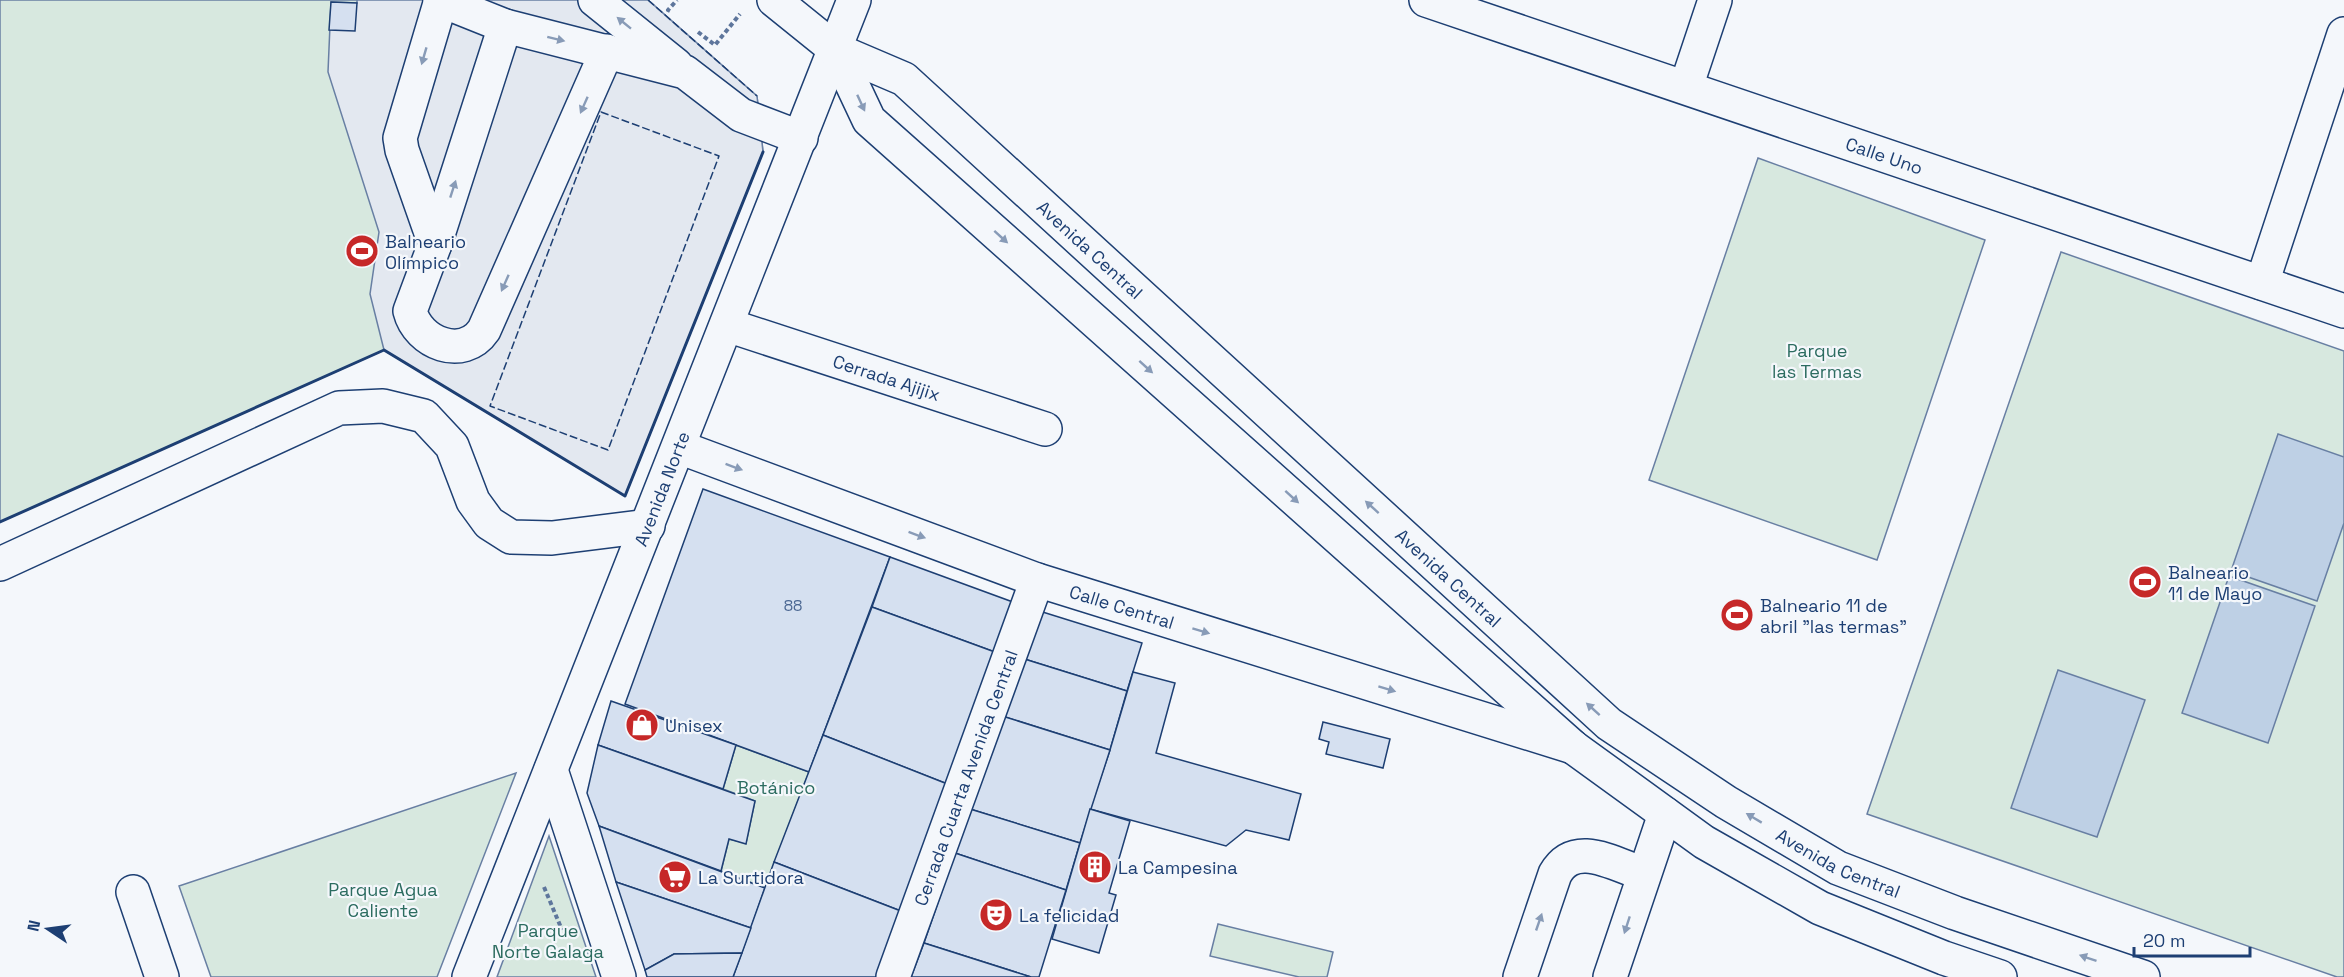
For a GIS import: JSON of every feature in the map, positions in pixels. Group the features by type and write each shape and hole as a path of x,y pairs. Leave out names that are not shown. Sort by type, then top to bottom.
{"street":[{"path":"435,244 402,150 400,138 441,0 505,26 685,72"},
{"path":"596,0 741,115 801,138"},
{"name":"Avenida Norte","path":"469,977 728,325 854,0"},
{"name":"Calle Uno","path":"1426,0 2344,311"},
{"path":"1686,87 1715,0"},
{"name":"Avenida Central","path":"760,4 836,50 904,80 1609,724 1726,802 1838,868 1954,914 2143,977"},
{"path":"505,26 435,244 410,311 419,331 428,338 458,347 469,345 478,339 484,330 607,51"},
{"path":"2262,284 2344,34"},
{"name":"Avenida Central","path":"836,50 869,120 1572,747 1704,842 1820,908 1944,958 2000,977"},
{"name":"Cerrada Ajijix","path":"728,325 1045,429"},
{"path":"0,564 339,408 383,406 424,416 452,446 473,501 489,523 511,537 552,538 648,526"},
{"name":"Calle Central","path":"679,447 1037,580 1572,747"},
{"name":"Cerrada Cuarta Avenida Central","path":"893,977 1037,580"},
{"path":"551,770 619,977"},
{"path":"1610,977 1665,814"},
{"path":"1520,977 1555,874 1560,865 1569,857 1580,854 1644,874"},
{"path":"133,892 162,977"}],"path":[{"path":"668,10 677,0"},
{"path":"715,45 760,4"},
{"path":"539,896 543,886 565,936"}],"green space":[{"name":"Balneario Olímpico","path":"0,0 648,0 757,96 763,152 625,496 384,350 0,522"},
{"name":"Parque las Termas","path":"1758,158 1985,240 1877,560 1649,480"},
{"name":"Balneario 11 de Mayo","path":"2061,252 2344,351 2344,977 2337,977 1867,814"},
{"name":"Botánico","path":"736,745 809,772 765,888 721,871 729,839 746,843 755,801 723,789"},
{"name":"Parque Agua Caliente","path":"516,773 437,977 211,977 179,886"},
{"name":"Parque Norte Galaga","path":"549,836 596,977 497,977"},
{"path":"1218,924 1333,952 1327,977 1299,977 1210,956"}],"shaded area":[{"path":"357,0 648,0 757,96 763,152 625,496 384,350 370,294 379,232 328,72 331,2 357,3"}],"water":[{"path":"2278,434 2344,457 2344,523 2317,601 2231,571"},
{"path":"2229,576 2315,606 2268,743 2182,713"},
{"path":"2058,670 2145,700 2097,837 2011,808"}],"building":[{"path":"331,2 357,3 355,31 329,30"},
{"path":"703,489 890,557 809,772 625,704"},
{"path":"890,557 1021,605 1003,655 872,607"},
{"path":"872,607 1003,655 955,787 823,735"},
{"path":"1033,609 1142,643 1127,691 1018,657"},
{"path":"1018,657 1127,691 1110,750 999,715"},
{"path":"1133,672 1175,683 1156,753 1301,794 1289,840 1246,830 1226,846 1090,809"},
{"name":"Unisex","path":"611,701 736,745 723,789 598,745"},
{"path":"999,715 1110,750 1080,843 970,809"},
{"path":"1323,722 1390,739 1383,768 1326,754 1329,742 1319,739"},
{"path":"823,735 955,787 906,913 774,862"},
{"path":"598,745 755,801 746,844 729,839 721,871 599,826 587,793"},
{"path":"970,809 1080,843 1066,890 955,853"},
{"name":"La Campesina","path":"1090,809 1130,821 1109,893 1116,895 1099,953 1052,939"},
{"name":"La Surtidora","path":"599,826 765,888 751,928 616,882"},
{"name":"La felicidad","path":"955,853 1066,890 1039,977 1031,977 924,943"},
{"path":"774,862 906,913 879,977 733,977"},
{"path":"616,882 751,928 742,953 674,954 645,970"},
{"path":"924,943 1031,977 911,977"},
{"path":"742,953 733,977 647,977 645,970 674,954"}],"fence":[{"path":"648,0 757,96"},
{"path":"601,112 719,156 608,450 490,406 601,112"}],"wall":[{"path":"0,522 384,350 625,496 763,152"}],"place":[{"name":"Balneario Olímpico","path":"362,251"},
{"name":"Balneario 11 de Mayo","path":"2145,582"},
{"name":"Balneario 11 de abril \"las termas\"","path":"1737,615"},
{"name":"Unisex","path":"642,725"},
{"name":"La Campesina","path":"1095,867"},
{"name":"La Surtidora","path":"675,877"},
{"name":"La felicidad","path":"996,915"}]}
